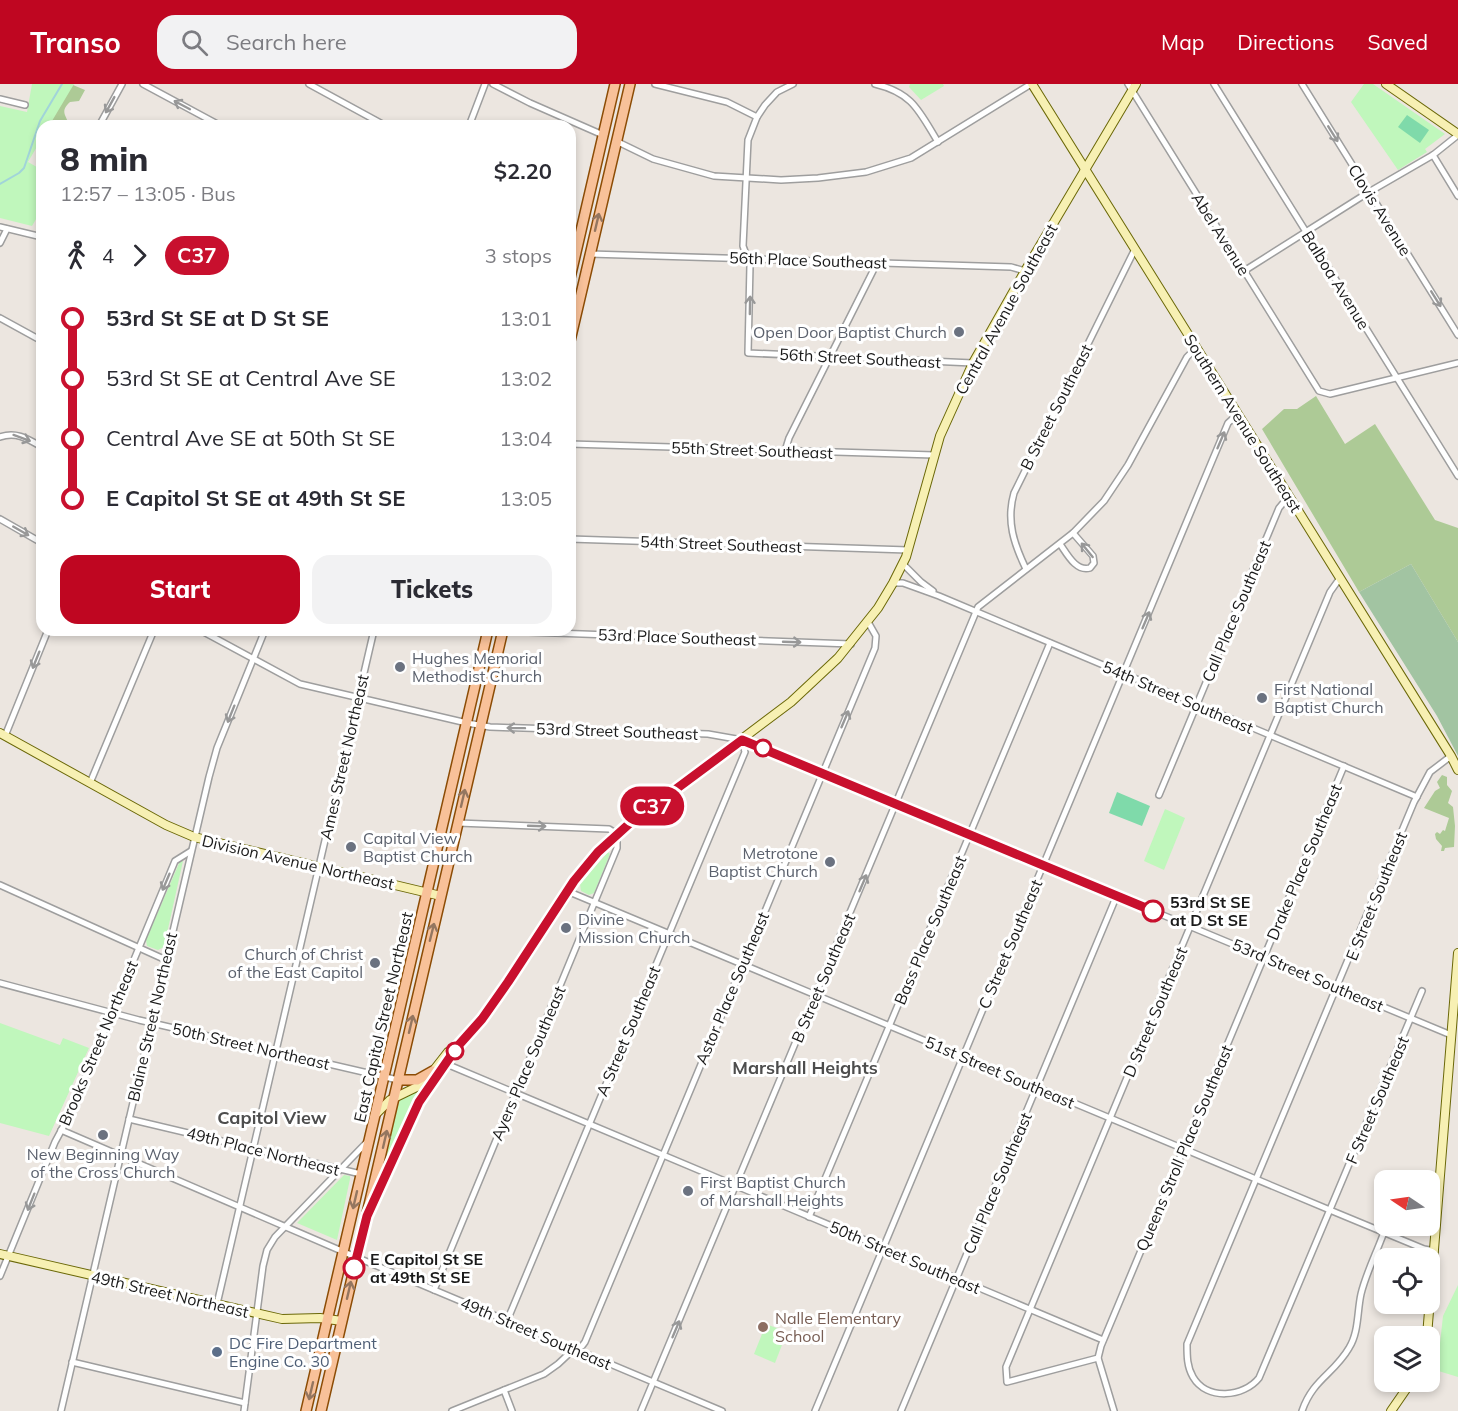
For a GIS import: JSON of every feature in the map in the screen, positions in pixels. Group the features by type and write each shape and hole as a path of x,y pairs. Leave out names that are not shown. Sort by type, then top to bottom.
{"main road":[{"path":"576,252 615,84"},
{"path":"576,315 630,84"},
{"name":"Southern Avenue Southeast","path":"1032,84 1458,770"},
{"path":"1386,84 1458,135"},
{"name":"Central Avenue Southeast","path":"367,1216 419,1102 444,1063 482,1019 567,891 590,861 617,834 796,698 851,644 868,622 903,564 934,455 950,412 973,363 1132,86"},
{"name":"East Capitol Street Northeast","path":"306,1411 328,1319 350,1255 362,1174 487,636"},
{"path":"321,1411 342,1322 350,1255 367,1216 501,636"},
{"name":"Division Avenue Northeast","path":"2,735 166,825 194,837 441,896"},
{"path":"1435,1248 1458,952"},
{"path":"398,1080 417,1080 444,1063"},
{"path":"375,1116 385,1104 394,1098 423,1084 433,1071"},
{"name":"49th Street Northeast","path":"4,1255 257,1314 288,1320 328,1319 342,1322"},
{"path":"1391,1411 1404,1392"}],"street":[{"path":"102,120 122,84"},
{"path":"143,84 210,120"},
{"path":"309,84 375,120"},
{"path":"471,120 486,84"},
{"path":"493,84 569,120"},
{"path":"655,84 727,102 757,117"},
{"path":"747,258 743,246 748,140 757,117 769,99 793,84"},
{"path":"875,84 894,89 907,97 938,142"},
{"path":"616,141 653,159 714,176 781,180 866,172 911,158 1032,84"},
{"name":"Balboa Avenue","path":"1214,84 1458,476"},
{"name":"Clovis Avenue","path":"1302,84 1458,335"},
{"name":"Abel Avenue","path":"1132,86 1317,389 1327,394 1397,378"},
{"path":"0,99 25,105"},
{"path":"576,123 603,135"},
{"path":"1245,271 1432,155 1458,135"},
{"path":"1432,155 1458,196"},
{"path":"0,227 36,233"},
{"path":"0,243 7,229"},
{"name":"B Street Southeast","path":"1026,569 1011,528 1010,514 1014,493 1134,251"},
{"name":"56th Place Southeast","path":"590,254 1011,267 1024,271"},
{"name":"56th Street Southeast","path":"747,258 750,266 748,353 973,363"},
{"path":"785,451 789,438 878,262"},
{"path":"0,318 36,338"},
{"path":"976,612 984,601 1060,544 1090,517 1118,483 1187,357 1196,348"},
{"path":"1397,378 1458,363"},
{"name":"C Street Southeast","path":"815,1411 1228,423 1238,414"},
{"path":"0,437 9,434 18,435 36,444"},
{"name":"55th Street Southeast","path":"576,444 934,455"},
{"name":"Call Place Southeast","path":"1159,795 1279,508 1289,496"},
{"path":"0,519 36,540"},
{"path":"1060,544 1077,566 1084,570 1090,568 1094,562 1093,556 1073,533"},
{"name":"54th Street Southeast","path":"576,539 908,550"},
{"name":"54th Street Southeast","path":"903,564 939,596"},
{"name":"D Street Southeast","path":"1098,1358 1007,1382 1006,1367 1030,1309 1330,592 1340,578"},
{"name":"54th Street Southeast","path":"893,583 903,583 939,596 1417,797"},
{"name":"B Street Southeast","path":"641,1411 737,1187 976,612"},
{"name":"Astor Place Southeast","path":"452,1411 547,1373 585,1342 876,645 876,636 868,622"},
{"name":"53rd Place Southeast","path":"576,634 851,644"},
{"path":"2,735 45,636"},
{"path":"90,783 151,636"},
{"name":"53rd Street Southeast","path":"211,636 300,684 480,726 708,734 742,740 1451,1035"},
{"name":"Blaine Street Northeast","path":"61,1411 194,837 217,748 263,636"},
{"name":"Ames Street Northeast","path":"217,1305 373,636"},
{"name":"Bass Place Southeast","path":"810,1217 1050,643"},
{"name":"A Street Southeast","path":"507,1321 745,752 742,740"},
{"name":"E Street Southeast","path":"1257,1179 1417,797 1430,772 1453,759"},
{"name":"Drake Place Southeast","path":"1264,957 1344,766"},
{"path":"458,823 609,829 617,834"},
{"name":"Ayers Place Southeast","path":"434,1290 596,902 616,852 617,834"},
{"name":"Brooks Street Northeast","path":"0,1276 4,1255 61,1130 175,861 191,851"},
{"path":"0,885 166,960"},
{"name":"51st Street Southeast","path":"567,891 1374,1228"},
{"name":"Call Place Southeast","path":"901,1411 1117,895"},
{"name":"Queens Stroll Place Southeast","path":"1103,1340 1264,957"},
{"name":"50th Street Northeast","path":"0,983 151,1023 398,1080"},
{"name":"F Street Southeast","path":"1257,1179 1187,1344 1186,1357 1194,1379 1209,1390 1228,1394 1248,1388 1260,1378 1422,990"},
{"name":"50th Street Southeast","path":"444,1063 1103,1340"},
{"name":"49th Place Northeast","path":"129,1119 362,1174"},
{"name":"49th Street Southeast","path":"61,1130 350,1255 722,1411"},
{"path":"244,1411 265,1257 274,1238 370,1139"},
{"path":"1302,1411 1316,1384 1337,1364 1350,1347 1356,1331 1361,1293 1382,1236"},
{"name":"51st Street Southeast","path":"1393,1236 1422,1248"},
{"path":"1103,1340 1098,1358 1114,1411"},
{"path":"72,1362 245,1403"},
{"path":"504,1390 512,1411"}],"green space":[{"path":"32,84 74,84 53,120 36,120 36,148 28,162 36,167 36,219 32,226 0,218 0,106 27,112"},
{"path":"910,84 943,84 944,86 921,100 909,87"},
{"path":"1364,84 1373,84 1445,134 1425,149 1427,152 1398,170 1351,102"},
{"path":"73,85 85,90 79,101 70,102 65,108 67,120 49,120"},
{"path":"1407,115 1429,130 1420,143 1398,127"},
{"path":"1316,396 1345,444 1375,424 1435,520 1458,528 1458,642 1411,564 1359,592 1262,429 1284,409 1297,409"},
{"path":"1411,564 1458,642 1458,756 1437,716 1359,592"},
{"path":"1442,775 1447,777 1447,785 1452,791 1448,803 1453,807 1455,826 1454,847 1445,848 1444,851 1441,851 1442,846 1435,834 1445,831 1449,818 1424,808 1435,791 1440,788 1437,782"},
{"path":"1117,792 1150,806 1142,826 1109,813"},
{"path":"1165,809 1185,818 1164,870 1144,861"},
{"path":"608,852 610,854 594,893 589,895 581,891 580,884"},
{"path":"180,861 183,861 164,947 158,950 147,946 146,940"},
{"path":"0,1023 60,1045 63,1038 89,1048 49,1136 0,1123"},
{"path":"417,1092 407,1123 383,1171 399,1099"},
{"path":"344,1175 350,1176 350,1179 337,1240 297,1223"},
{"path":"1458,1285 1458,1377 1440,1371 1443,1316"},
{"path":"766,1324 787,1332 775,1363 754,1354"}],"waterway":[{"path":"41,120 62,84"},
{"path":"0,184 24,168 36,133"}],"bus line":[{"name":"C37","path":"354,1268 367,1216 419,1102 453,1056 457,1047 482,1019 508,982 582,870 611,839 629,824 742,740 1153,911"}],"place":[{"name":"Open Door Baptist Church","path":"959,332"},
{"name":"Hughes Memorial Methodist Church","path":"400,667"},
{"name":"First National Baptist Church","path":"1262,698"},
{"name":"Capital View Baptist Church","path":"351,847"},
{"name":"Metrotone Baptist Church","path":"830,862"},
{"name":"53rd St SE at D St SE","path":"1153,911"},
{"name":"Divine Mission Church","path":"566,928"},
{"name":"Church of Christ of the East Capitol","path":"375,963"},
{"name":"New Beginning Way of the Cross Church","path":"103,1135"},
{"name":"First Baptist Church of Marshall Heights","path":"688,1191"},
{"name":"E Capitol St SE at 49th St SE","path":"354,1268"},
{"name":"Nalle Elementary School","path":"763,1327"},
{"name":"DC Fire Department Engine Co. 30","path":"217,1352"}],"district":[{"name":"Marshall Heights","path":"805,1067"},
{"name":"Capitol View","path":"272,1117"}]}
